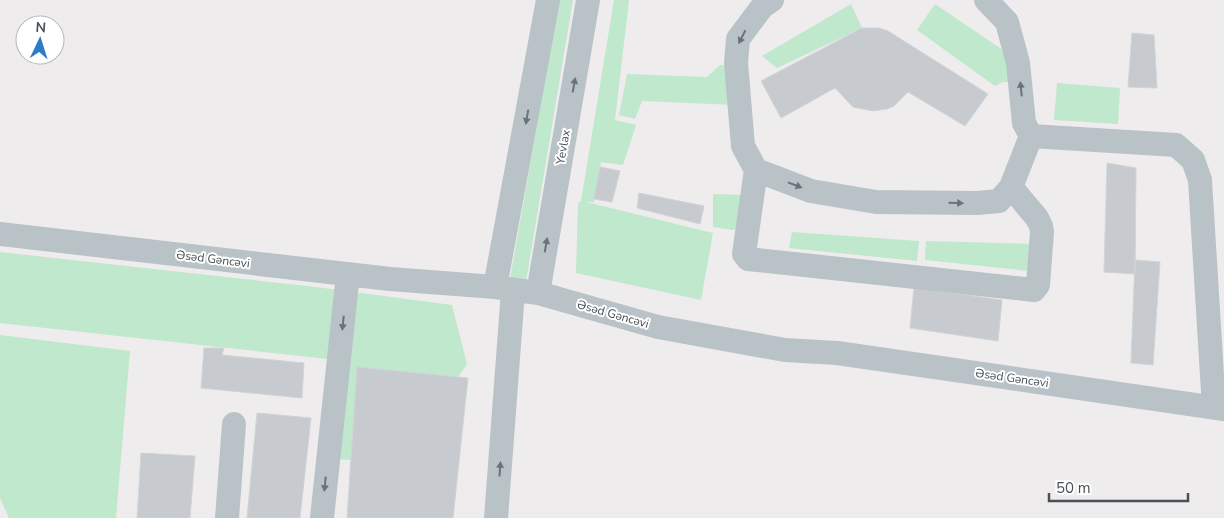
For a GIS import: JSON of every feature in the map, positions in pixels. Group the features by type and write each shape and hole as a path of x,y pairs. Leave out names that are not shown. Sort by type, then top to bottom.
{"street":[{"path":"496,518 504,289 548,0"},
{"name":"Yevlax","path":"538,294 588,0"},
{"path":"772,0 762,7 738,39 736,63 743,146 756,170 744,254 748,259 1034,290 1038,285 1041,226 1037,218 1011,187"},
{"path":"756,170 811,191 876,202 999,201 1011,187 1031,136 1024,122 1018,63 1007,22 986,0"},
{"path":"1031,136 1176,145 1193,160 1200,180 1219,408"},
{"name":"Əsəd Gəncəvi","path":"0,234 390,279 504,289 538,294 658,327 785,350 837,353 1219,408"},
{"path":"322,518 348,274"},
{"path":"227,518 234,424"}],"green space":[{"path":"559,0 573,0 526,282 510,279"},
{"path":"614,0 629,0 615,120 636,125 623,165 601,162 594,202 586,202 713,233 701,300 576,273 578,203 581,201"},
{"path":"851,4 862,28 777,68 762,56"},
{"path":"935,4 1022,63 1010,82 1003,82 995,86 917,30"},
{"path":"720,65 731,66 735,105 642,101 635,119 619,115 627,74 707,77"},
{"path":"1057,83 1120,88 1118,124 1054,120"},
{"path":"713,194 746,195 742,227 733,230 713,227"},
{"path":"792,232 919,241 917,261 789,248"},
{"path":"926,241 1032,244 1029,271 925,260"},
{"path":"0,252 316,287 452,305 467,364 458,377 357,367 351,460 322,458 328,359 0,323"},
{"path":"0,335 130,351 116,518 9,518 0,498"}],"building":[{"path":"862,28 879,28 888,31 988,94 965,126 908,92 894,106 873,111 853,107 835,88 781,118 761,81"},
{"path":"1132,33 1154,35 1157,88 1128,87"},
{"path":"1107,163 1136,168 1135,274 1104,272"},
{"path":"600,167 620,171 612,202 594,199"},
{"path":"639,193 704,206 700,224 637,208"},
{"path":"1135,260 1160,262 1153,365 1131,363"},
{"path":"914,288 1002,300 998,341 910,328"},
{"path":"204,348 224,348 222,355 304,363 302,398 201,388"},
{"path":"357,367 468,378 453,518 347,518"},
{"path":"257,413 311,418 300,518 247,518"},
{"path":"141,453 195,456 190,518 137,518"}]}
